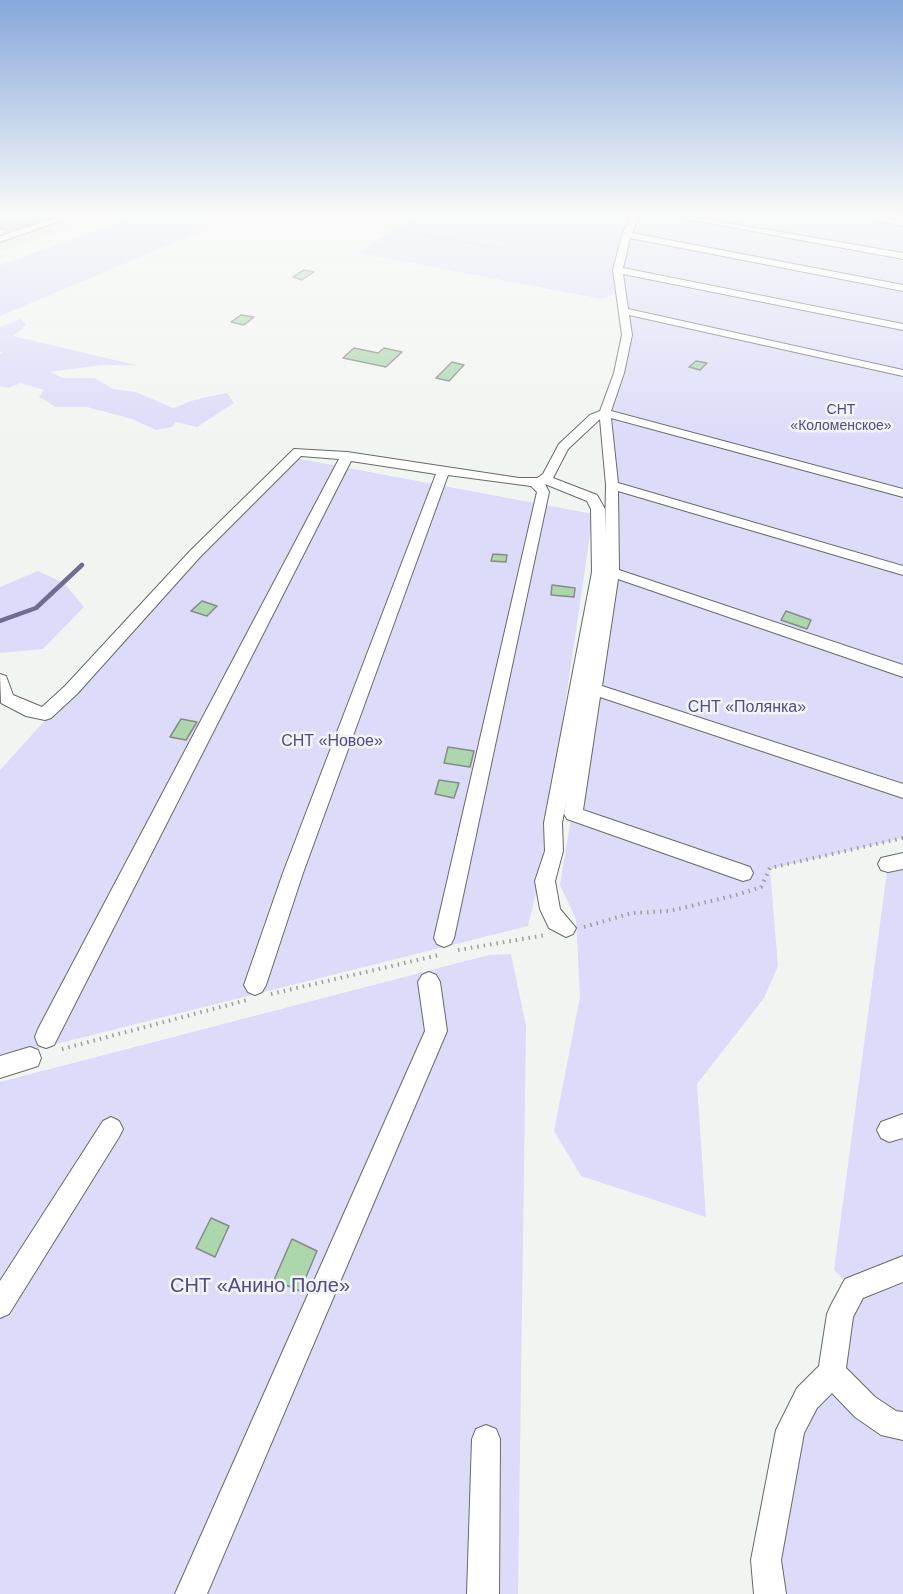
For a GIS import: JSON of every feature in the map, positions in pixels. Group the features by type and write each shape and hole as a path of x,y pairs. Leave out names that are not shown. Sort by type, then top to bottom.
{"street":[{"path":"622,291 627,335 619,373 605,413 612,485 612,572 573,814 743,873"},
{"path":"725,291 903,327"},
{"path":"626,311 903,373"},
{"path":"539,481 563,447 594,417 605,413 903,493"},
{"path":"0,680 2,694 7,699 32,712 45,714 71,690 145,606 292,456 307,451 539,481 585,494 595,501 598,509 599,572 553,823 554,852 548,864 545,881 549,909 556,922 566,928"},
{"path":"46,1037 347,456"},
{"path":"251,993 293,873 444,470"},
{"path":"444,938 543,492 539,481"},
{"path":"612,485 903,571"},
{"path":"612,572 903,671"},
{"path":"593,689 903,791"},
{"path":"190,1594 436,1031 429,982"},
{"path":"0,1067 30,1058"},
{"path":"0,1305 111,1129"},
{"path":"770,1594 766,1560 790,1430 807,1398 832,1373 840,1314 854,1288 903,1269"},
{"path":"832,1373 865,1407 891,1425 903,1426"},
{"path":"483,1594 486,1439"}],"path":[{"path":"270,994 487,943 535,938 566,928 591,927 632,913 652,910 670,911 736,895 761,887 770,868 903,838"},
{"path":"30,1058 55,1052 90,1039 129,1033 251,993"}],"green space":[{"path":"0,291 59,291 0,316"},
{"name":"СНТ «Полянка»","path":"562,291 621,291 602,299"},
{"name":"СНТ «Полянка»","path":"622,291 903,291 903,838 770,869 778,966 764,998 697,1084 706,1217 581,1176 554,1131 580,997 576,919 560,885 612,572 605,413 627,335"},
{"path":"21,319 26,325 13,336 136,365 101,365 50,372 63,378 94,378 113,389 136,392 173,408 197,399 227,393 234,403 197,427 176,422 172,427 156,430 132,419 87,407 56,407 39,397 44,390 21,383 8,388 0,386 0,354 3,353 0,352 0,327"},
{"name":"СНТ «Новое»","path":"295,458 593,514 540,876 528,926 0,1058 0,770 169,584"},
{"path":"38,571 64,583 84,607 43,649 0,653 0,587"},
{"path":"903,861 903,1594 770,1594 790,1430 854,1289 834,1270 888,864"},
{"name":"СНТ «Анино Поле»","path":"511,954 526,1026 518,1594 0,1594 0,1082 489,955"}],"building":[{"path":"241,315 254,317 244,325 231,322"},
{"path":"354,348 378,353 384,348 402,352 386,367 343,358"},
{"path":"696,361 707,363 700,370 689,367"},
{"path":"452,362 464,365 449,381 436,378"},
{"path":"493,554 507,555 506,562 491,561"},
{"path":"552,585 575,588 574,597 551,595"},
{"path":"202,601 217,606 207,616 191,611"},
{"path":"786,611 811,620 807,629 781,620"},
{"path":"181,719 197,722 186,740 170,737"},
{"path":"448,747 474,751 470,767 444,763"},
{"path":"439,780 459,783 454,798 435,794"},
{"path":"211,1218 229,1226 215,1257 196,1248"},
{"path":"292,1239 317,1251 300,1291 274,1280"}],"waterway":[{"path":"0,621 36,608 82,565"}],"park label":[{"name":"СНТ «Коломенское»","path":"841,418"}]}
